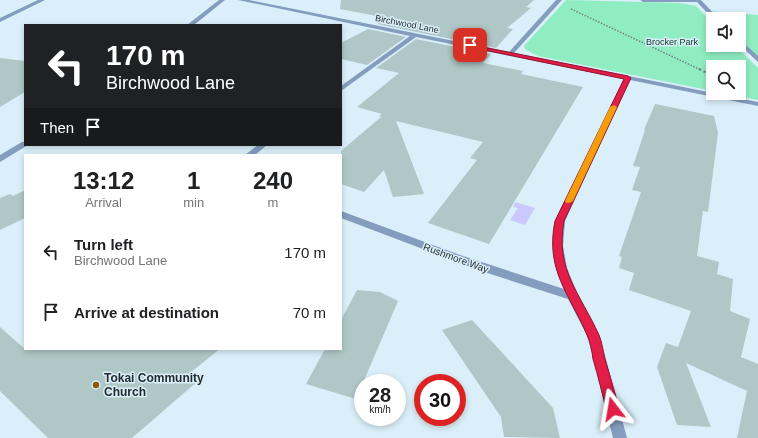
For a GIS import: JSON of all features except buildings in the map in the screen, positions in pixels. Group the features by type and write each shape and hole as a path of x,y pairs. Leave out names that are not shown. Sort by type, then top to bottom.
{"street":[{"path":"0,20 42,0"},
{"path":"191,24 222,0"},
{"name":"Birchwood Lane","path":"241,0 511,53 758,104"},
{"path":"643,0 698,1 709,12"},
{"path":"511,53 558,1"},
{"path":"342,88 416,35"},
{"path":"746,48 758,60"},
{"path":"620,438 594,336 561,269 557,250 557,234 560,221 628,78"},
{"path":"0,159 24,145"},
{"path":"250,154 262,146"},
{"name":"Rushmore Way","path":"342,214 466,263 512,279 573,296"}],"path":[{"path":"558,1 706,73"}],"green space":[{"name":"Brocker Park","path":"566,0 680,3 696,6 706,16 706,52 742,52 758,68 758,100 746,98 746,60 706,60 706,90 538,56 525,49 524,46"},
{"path":"746,14 758,15 758,60 746,48"}],"water":[{"path":"515,202 535,208 525,225 510,220 518,208 513,207"}],"slow traffic":[{"path":"569,201 614,107"}],"place":[{"name":"Tokai Community Church","path":"96,385"}],"route":[{"path":"470,45 628,78 560,221 557,234 557,250 561,269 594,336 613,409"}]}
